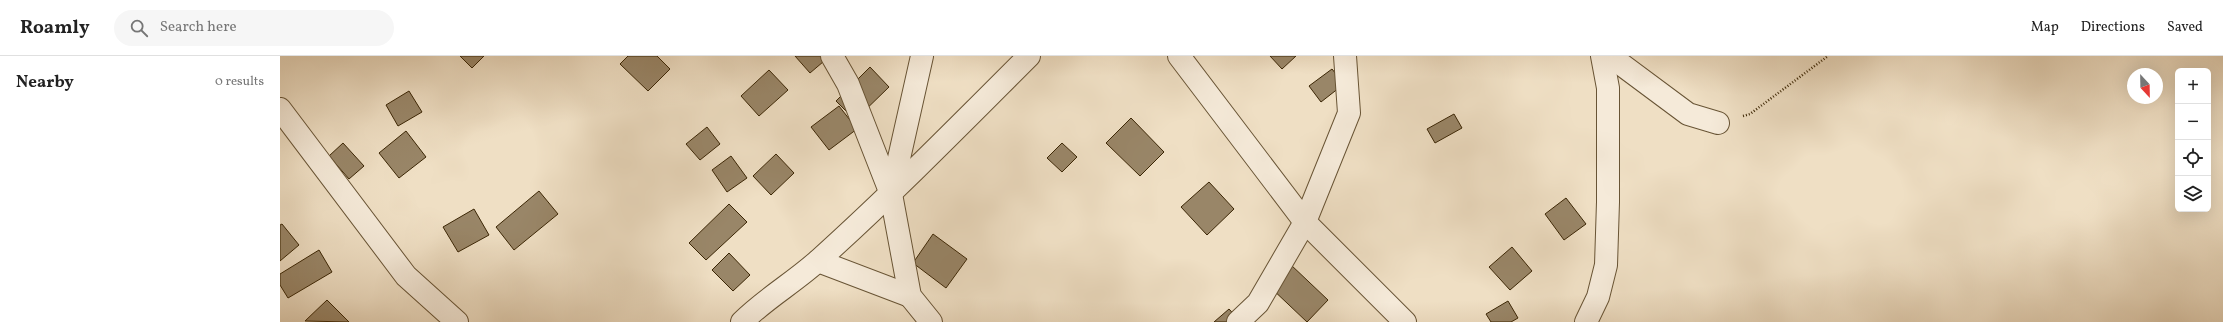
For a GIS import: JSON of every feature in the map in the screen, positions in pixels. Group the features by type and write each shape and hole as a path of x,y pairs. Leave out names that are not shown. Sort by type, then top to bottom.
{"street":[{"path":"832,56 848,84 891,194 910,296 931,322"},
{"path":"891,194 922,56"},
{"path":"742,322 758,306 818,261 891,194 1029,56"},
{"path":"1179,56 1305,222 1405,322"},
{"path":"1238,322 1258,303 1305,222 1349,113 1345,56"},
{"path":"1586,322 1598,297 1606,265 1608,202 1608,88 1602,56"},
{"path":"1610,56 1688,114 1718,124"},
{"path":"280,109 406,276 457,322"},
{"path":"818,261 910,296"},
{"path":"1598,297 1601,322"}],"path":[{"path":"1718,124 1750,114 1828,56"}],"building":[{"path":"460,56 484,56 472,68"},
{"path":"628,56 657,56 670,69 648,91 620,64"},
{"path":"795,56 830,56 810,73"},
{"path":"1270,56 1296,56 1282,69"},
{"path":"870,67 889,87 855,120 836,101"},
{"path":"1332,69 1344,84 1321,102 1309,86"},
{"path":"769,70 788,90 759,116 741,96"},
{"path":"409,91 422,112 398,126 386,105"},
{"path":"839,106 857,129 829,150 811,127"},
{"path":"1454,114 1462,128 1435,143 1427,129"},
{"path":"1131,118 1164,152 1140,176 1106,143"},
{"path":"707,127 720,144 700,160 686,144"},
{"path":"406,131 426,157 399,178 379,153"},
{"path":"343,143 364,166 349,179 329,156"},
{"path":"1062,143 1077,157 1062,172 1047,158"},
{"path":"776,154 794,173 771,195 753,176"},
{"path":"731,156 747,178 727,192 712,170"},
{"path":"1209,182 1234,209 1207,235 1181,207"},
{"path":"539,191 558,214 514,250 496,227"},
{"path":"1566,198 1586,224 1564,240 1545,214"},
{"path":"729,204 747,222 706,260 689,243"},
{"path":"474,209 489,235 458,252 443,227"},
{"path":"282,224 299,245 280,261 280,225"},
{"path":"933,234 967,259 946,288 913,263"},
{"path":"1512,247 1532,271 1510,290 1489,267"},
{"path":"319,250 332,272 288,298 280,285 280,274"},
{"path":"729,253 750,275 733,291 712,270"},
{"path":"1290,264 1328,300 1307,322 1269,286"},
{"path":"327,300 349,322 305,321"},
{"path":"1508,301 1518,318 1511,322 1491,322 1486,314"},
{"path":"1229,309 1241,322 1214,322"}]}
